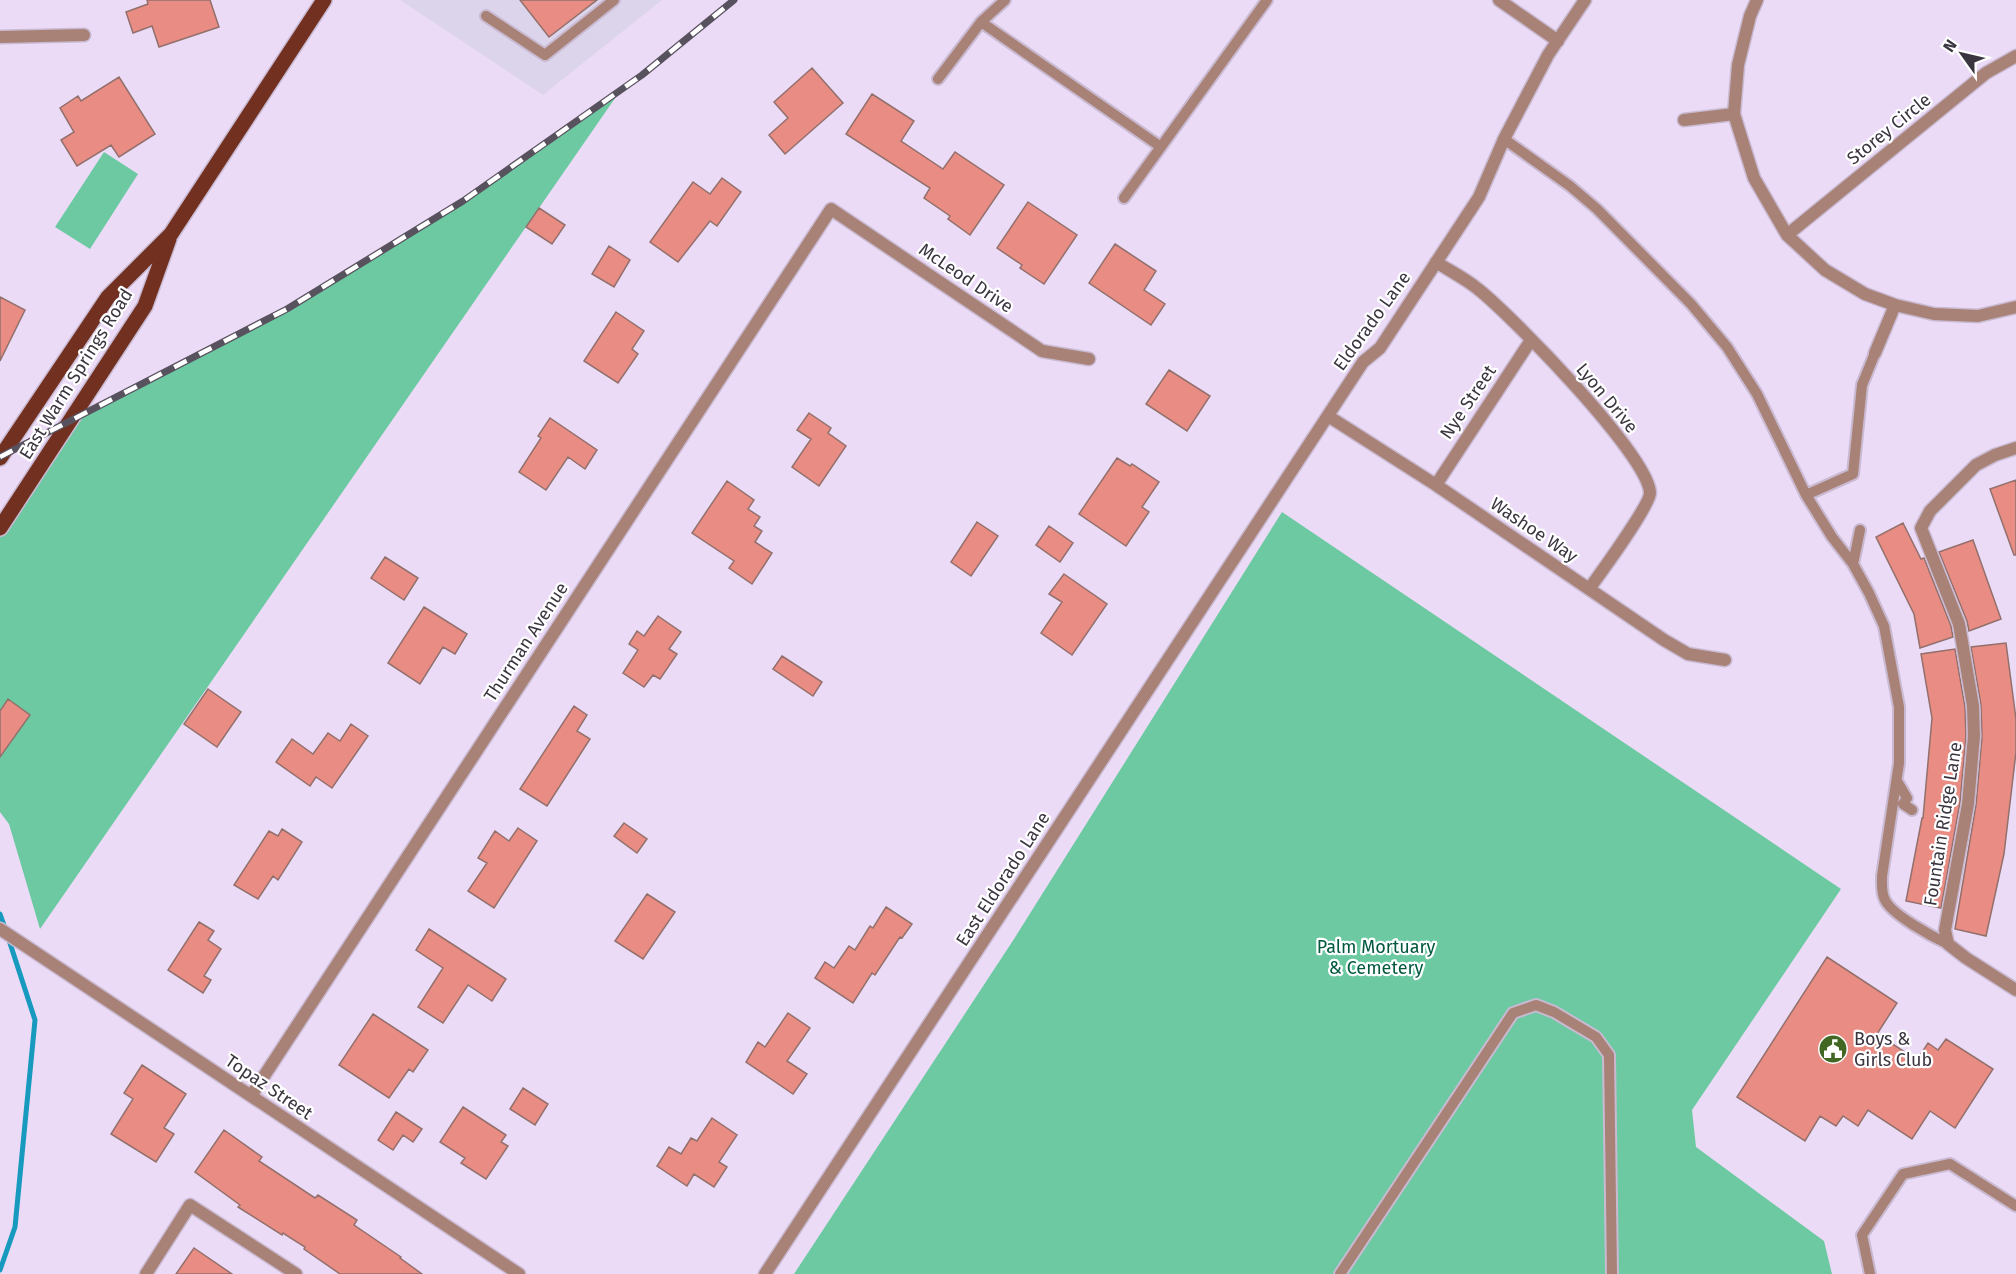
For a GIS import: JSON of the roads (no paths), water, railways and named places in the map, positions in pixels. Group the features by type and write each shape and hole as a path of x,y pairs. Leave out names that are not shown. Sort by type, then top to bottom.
{"main road":[{"name":"East Warm Springs Road","path":"0,458 108,297 171,234 324,0"},
{"name":"East Warm Springs Road","path":"0,528 145,306 171,234"}],"street":[{"path":"1499,0 1558,41"},
{"path":"1504,139 1548,55 1585,0"},
{"path":"1757,0 1750,16 1738,65 1734,114 1754,178 1787,235 1826,270 1865,294 1895,305 1934,314 1978,316 2016,307"},
{"path":"0,37 84,35"},
{"name":"Storey Circle","path":"1787,235 1986,73 2016,56"},
{"path":"1684,120 1734,114"},
{"name":"Eldorado Lane","path":"1270,504 1363,362 1380,348 1479,197 1504,139"},
{"name":"McLeod Drive","path":"831,208 1042,351 1089,359"},
{"name":"Thurman Avenue","path":"251,1096 831,208"},
{"name":"Lyon Drive","path":"1436,262 1478,289 1531,340 1586,397 1638,465 1646,479 1650,494 1642,515 1630,528 1590,589"},
{"path":"1875,353 1895,305"},
{"name":"Nye Street","path":"1436,484 1531,340"},
{"name":"Washoe Way","path":"1328,416 1436,484 1688,654 1725,660"},
{"name":"Fountain Ridge Lane","path":"1948,944 1945,930 1968,804 1974,736 1973,706 1959,624 1921,528 1930,511 1976,465 1995,454 2016,448"},
{"name":"East Eldorado Lane","path":"765,1274 1270,504"},
{"name":"Topaz Street","path":"0,929 519,1274"},
{"path":"1948,944 2016,990"},
{"path":"146,1274 190,1205 296,1274"}],"lane":[{"path":"486,16 545,55 614,0"},
{"path":"938,79 981,22 1005,0"},
{"path":"1124,198 1267,0"},
{"path":"981,22 1161,147"},
{"path":"1504,139 1570,186 1597,209 1692,304 1727,347 1757,394 1806,495 1832,537 1853,564 1888,623 1899,707 1897,781 1903,805 1882,876 1882,892 1889,907 1931,936 1948,944"},
{"path":"1806,495 1853,474 1862,385 1875,353"},
{"path":"1853,564 1860,530"},
{"path":"1340,1274 1513,1013 1536,1005 1554,1012 1596,1038 1609,1055 1612,1274"},
{"path":"1870,1274 1862,1235 1903,1174 1950,1164 2016,1206"}],"waterway":[{"path":"0,914 5,928"},
{"path":"0,1270 15,1227 35,1020 8,937"}],"railway":[{"path":"0,457 287,309 463,201 642,75 734,0"}],"place":[{"name":"Boys & Girls Club","path":"1833,1049"}],"park label":[{"name":"Palm Mortuary & Cemetery","path":"1376,957"}]}
